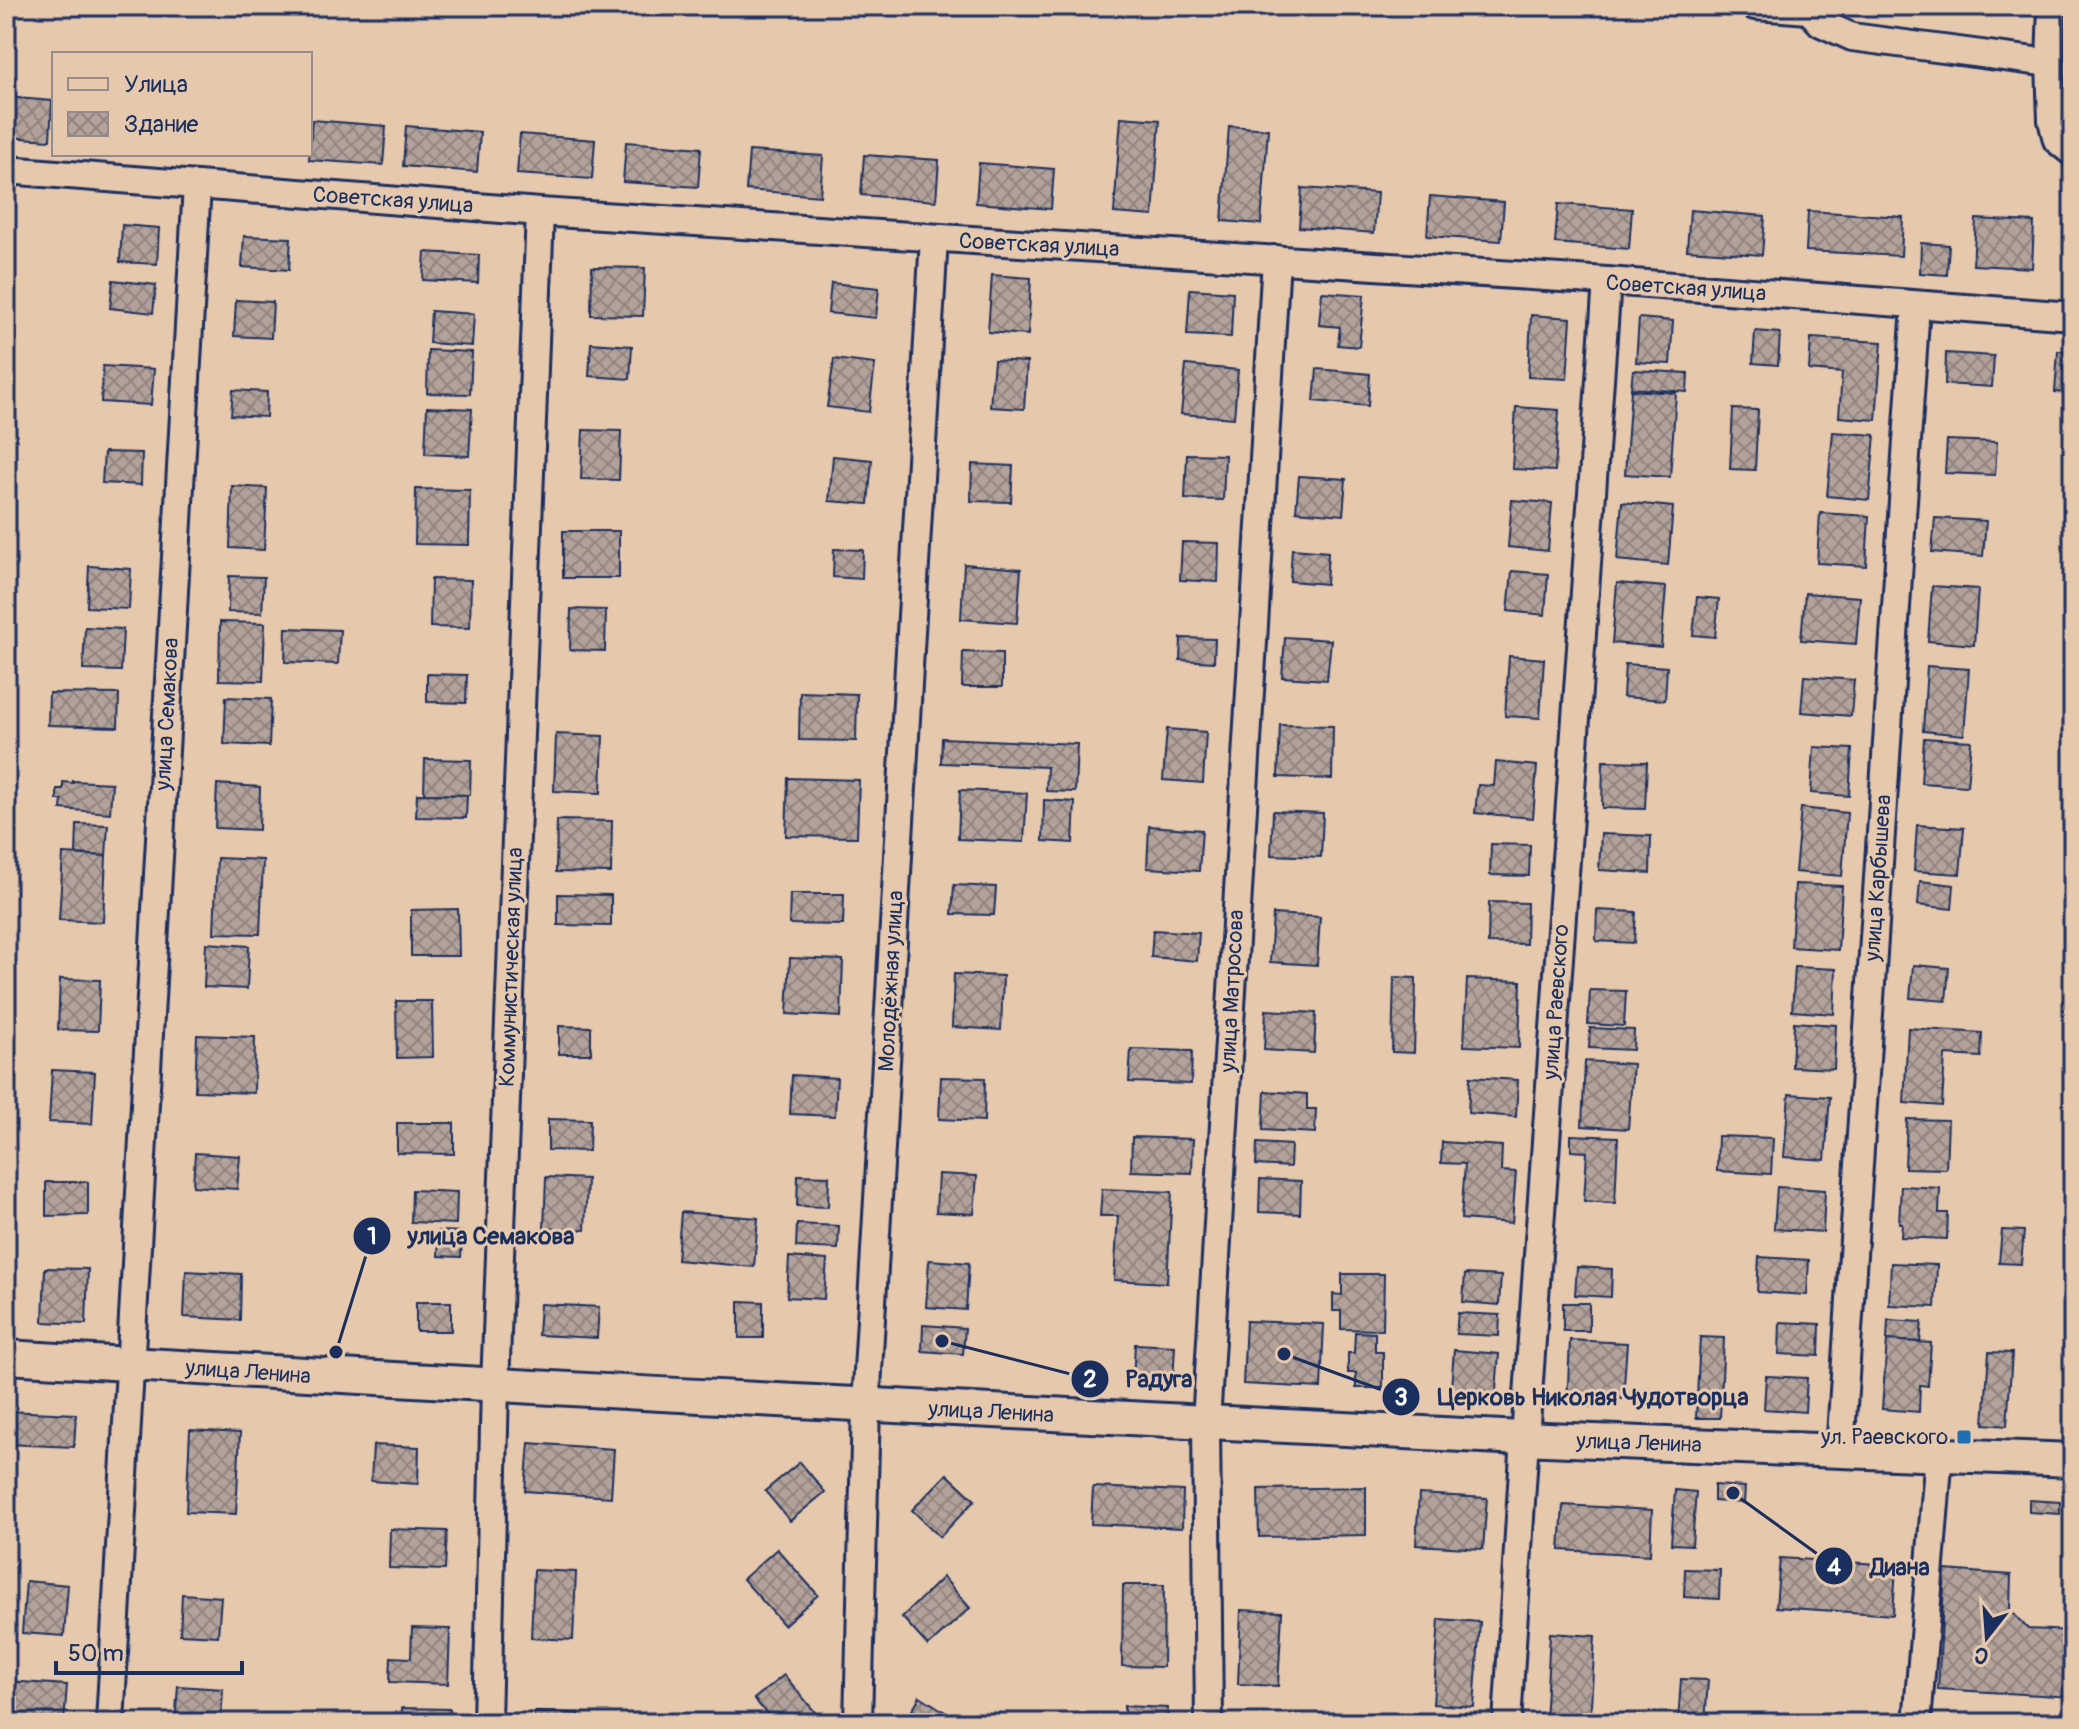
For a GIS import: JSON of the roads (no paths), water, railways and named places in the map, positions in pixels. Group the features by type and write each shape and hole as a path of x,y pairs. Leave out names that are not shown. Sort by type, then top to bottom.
{"main road":[{"name":"улица Ленина","path":"6,1357 1206,1423 2073,1460"}],"street":[{"path":"1755,6 1809,8 1821,23 1852,37 2050,63"},
{"path":"2052,6 2052,120 2057,140 2073,153"},
{"name":"Советская улица","path":"6,170 540,212 1607,281 2073,316"},
{"name":"улица Семакова","path":"110,1723 197,185"},
{"name":"Коммунистическая улица","path":"487,1723 495,1386 540,212"},
{"name":"Молодёжная улица","path":"858,1723 866,1405 934,238"},
{"name":"улица Матросова","path":"1209,1723 1206,1423 1276,259"},
{"name":"улица Раевского","path":"1507,1723 1607,281"},
{"name":"улица Карбышева","path":"1840,1451 1916,305"},
{"path":"1917,1723 1939,1454"}],"place":[{"name":"Радуга","path":"942,1341"},
{"name":"улица Семакова","path":"336,1352"},
{"name":"Церковь Николая Чудотворца","path":"1284,1354"},
{"name":"ул. Раевского","path":"1964,1437"},
{"name":"Диана","path":"1733,1493"}]}
